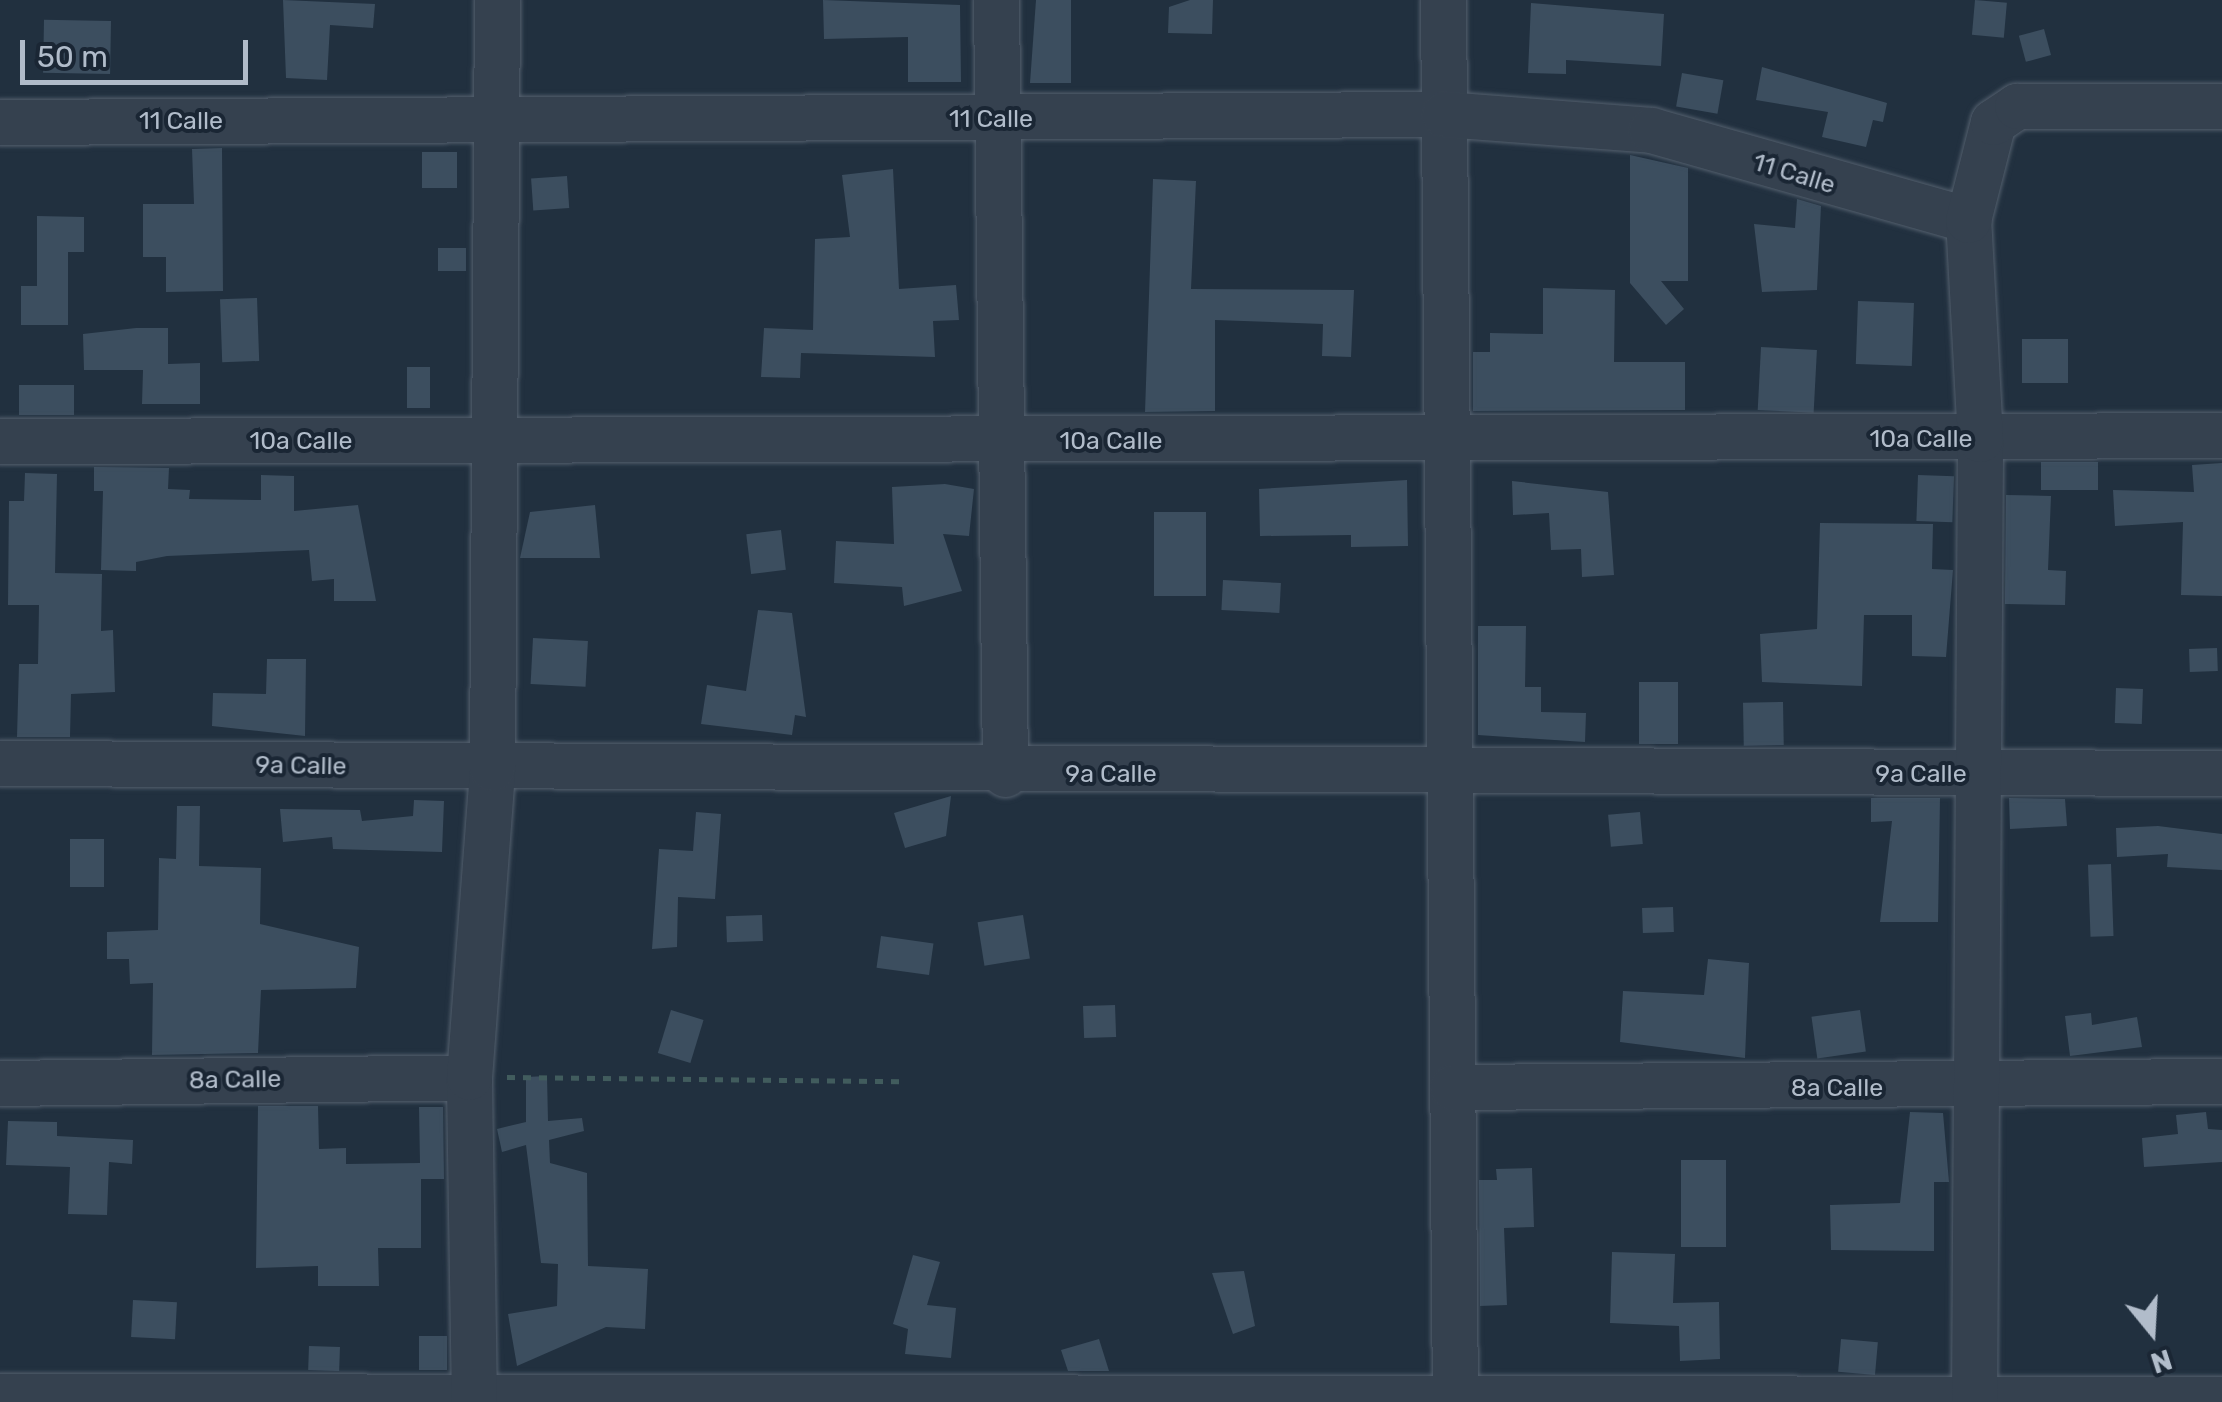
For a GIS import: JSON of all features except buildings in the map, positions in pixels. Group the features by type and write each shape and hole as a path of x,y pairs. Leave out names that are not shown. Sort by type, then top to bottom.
{"street":[{"path":"474,1400 470,1076 492,768 497,0"},
{"path":"996,0 991,120 1005,774"},
{"path":"1442,0 1454,1398"},
{"path":"1974,1400 1980,439 1968,220 1993,122 2017,106 2222,106"},
{"name":"11 Calle","path":"0,122 991,120 1444,114 1650,130 1968,220"},
{"name":"10a Calle","path":"0,441 1446,441 2222,434"},
{"name":"9a Calle","path":"0,763 1005,774 2222,773"},
{"name":"8a Calle","path":"0,1083 470,1076"},
{"name":"8a Calle","path":"1452,1087 1975,1088 2222,1081"},
{"path":"0,1396 474,1400 2222,1399"}],"path":[{"path":"470,1076 901,1081"}]}
